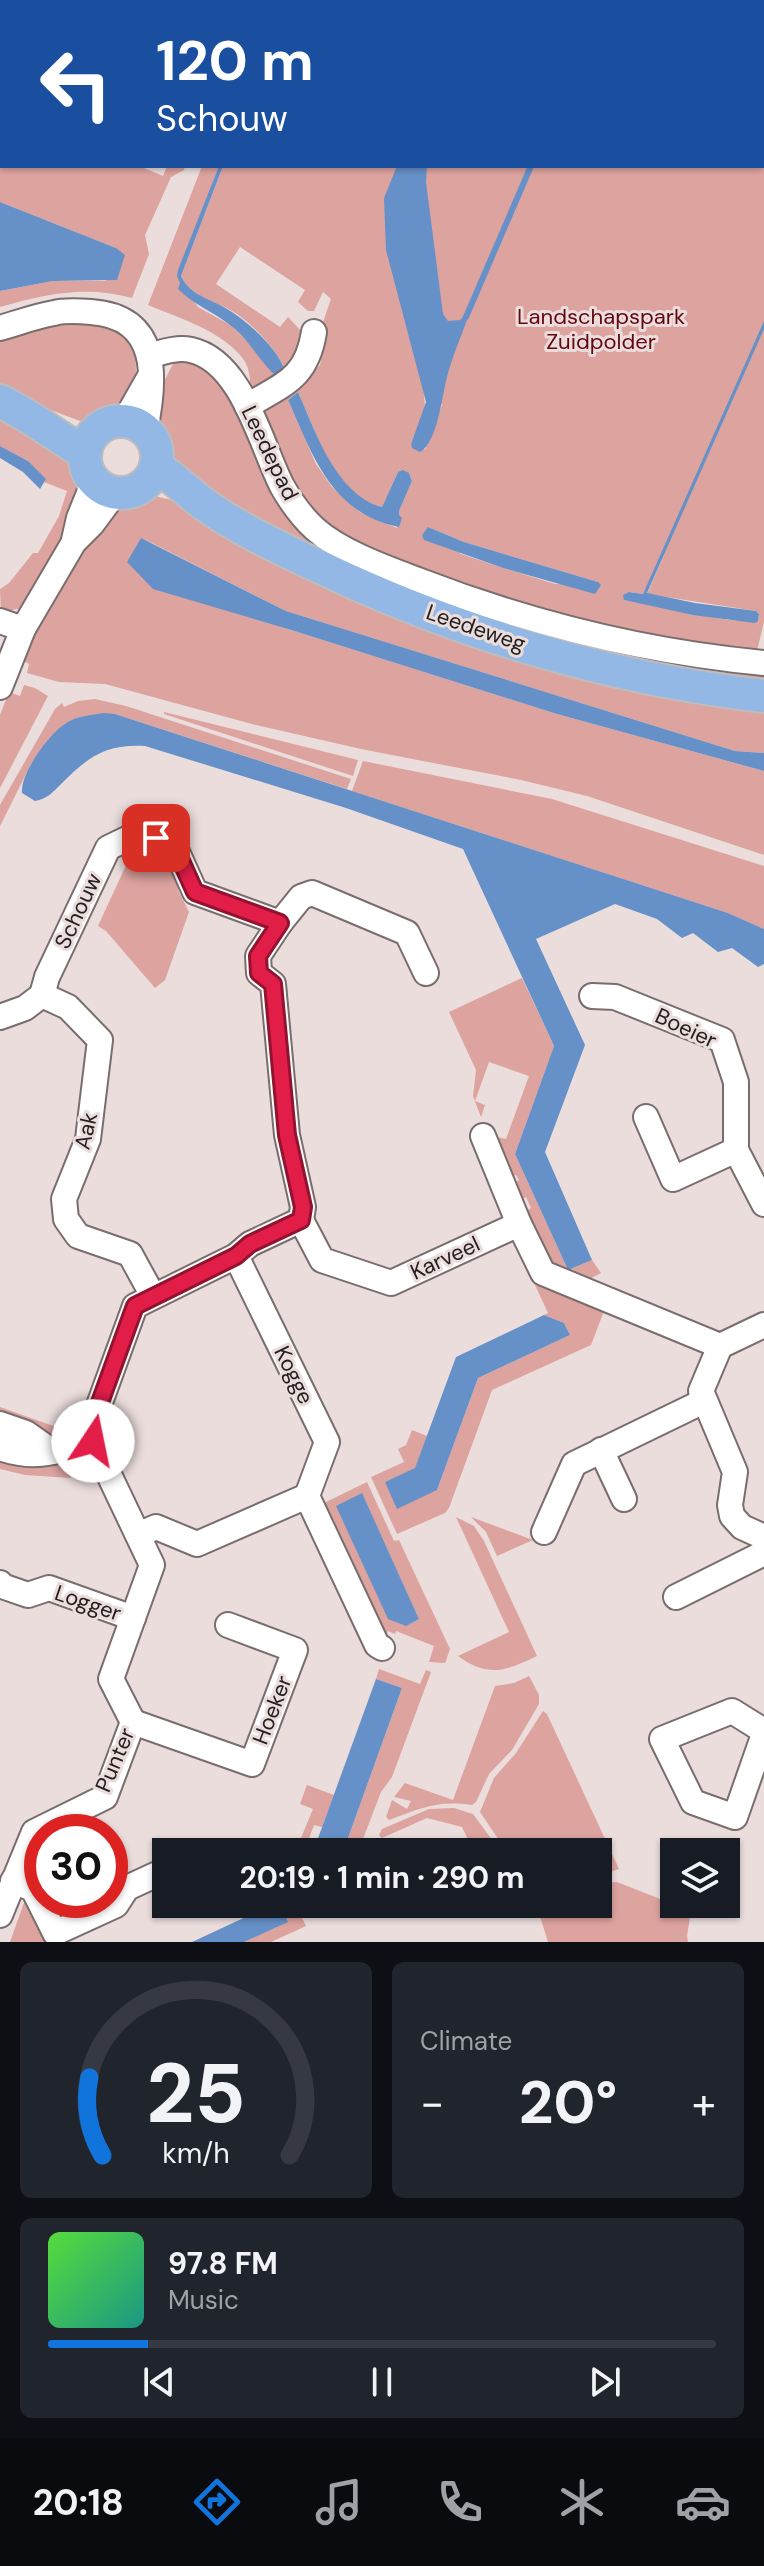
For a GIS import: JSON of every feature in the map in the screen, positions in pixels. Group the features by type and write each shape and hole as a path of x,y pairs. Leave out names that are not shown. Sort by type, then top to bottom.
{"main road":[{"name":"Leedeweg","path":"0,401 30,415 58,419 120,457 187,488 207,507 278,547 362,587 486,634 587,664 764,696"}],"street":[{"path":"0,328 56,312 101,313 131,324 142,336 150,366 151,398 120,457 79,518 74,542 23,629 0,687"},
{"path":"247,406 297,375 310,356 314,332"},
{"name":"Leedepad","path":"150,366 170,350 188,349 205,355 218,365 240,392 288,495 308,522 334,542 474,602 547,624 665,650 764,663"},
{"path":"0,621 23,629"},
{"name":"Schouw","path":"42,995 47,977 108,848 139,833 173,843 195,892 280,923"},
{"path":"0,1448 23,1456 93,1441 94,1419 135,1306 301,1220 303,1207 287,1135 273,984 259,973 258,956 301,897 312,893 407,933 426,973"},
{"path":"0,1017 25,1008 42,995"},
{"name":"Aak","path":"42,995 68,1007 100,1040 88,1139 64,1199 66,1219 78,1236 130,1254 153,1296"},
{"name":"Boeier","path":"592,996 615,997 722,1040 736,1082 736,1150 764,1204"},
{"path":"646,1117 673,1179 736,1150"},
{"path":"483,1136 543,1273 720,1346"},
{"name":"Karveel","path":"301,1220 322,1260 391,1283 519,1224"},
{"name":"Kogge","path":"236,1256 327,1442 307,1496"},
{"path":"764,1325 720,1346 701,1391 735,1472 730,1505 732,1516 742,1527 764,1537"},
{"path":"544,1532 574,1464 704,1401"},
{"path":"0,1424 26,1433 53,1452"},
{"name":"Punter","path":"0,1915 34,1832 105,1797 133,1722 111,1679 152,1565 93,1441"},
{"path":"601,1450 624,1499"},
{"path":"138,1535 156,1527 197,1544 307,1496 377,1645 382,1648"},
{"path":"676,1597 764,1553"},
{"name":"Logger","path":"0,1583 28,1595 49,1588 133,1618"},
{"name":"Hoeker","path":"133,1722 252,1764 295,1650 228,1625"},
{"path":"732,1711 764,1733 735,1817 693,1802 662,1739 732,1711"},
{"path":"13,1881 33,1889 55,1933 116,1905 127,1888 152,1876"}],"green space":[{"path":"0,168 144,168 163,176 166,168 184,168 171,177 145,235 149,254 132,298 98,292 66,293 0,307 0,291 53,281 106,281 116,248 0,202"},
{"name":"Landschapspark Zuidpolder","path":"201,168 218,168 177,276 198,307 232,326 276,376 283,365 263,337 237,314 191,289 181,276 222,168 764,168 764,622 757,651 675,643 489,599 344,540 299,501 261,410 305,381 320,365 324,345 322,325 331,299 323,292 314,311 308,311 298,302 305,290 240,247 216,284 280,327 288,317 303,333 295,368 251,391 247,367 235,350 200,326 148,305","holes":["423,384 442,405 425,449 411,444 425,408","298,392 329,460 352,490 382,507 398,472 409,473 412,481 399,511 397,528 360,512 332,487 316,464 288,400","428,527 464,542 598,582 555,584 461,554","665,553 647,594 756,611 758,621 728,620 624,600 629,592 643,594"]},
{"path":"68,321 111,328 130,345 136,368 135,381 125,404 113,415 99,420 80,421 0,391 0,336"},
{"path":"178,356 212,363 274,489 335,552 764,671 764,685 662,668 474,619 232,510 167,459 158,429 157,410 164,382"},
{"path":"0,413 78,462 83,479 61,544 23,608 1,612 0,589 9,583 33,553 38,553 59,516 67,491 44,482 28,461 0,446"},
{"path":"139,493 168,499 307,567 764,704 764,753 735,751 286,611 142,538 288,629 557,714 764,771 764,855 587,796 252,724 105,684 59,682 27,673 29,664 22,660 53,596 114,506"},
{"path":"24,685 48,696 0,788 0,715 9,692 20,696"},
{"path":"95,699 126,706 351,779 347,789 115,714 82,717 64,724 31,764 0,826 0,805 55,709 62,703 64,707"},
{"path":"164,712 358,760 353,776"},
{"path":"363,761 552,799 764,866 764,929 728,913 352,791"},
{"path":"140,841 169,851 185,885 178,890 189,912 165,980 155,988 106,931 98,926 128,861 115,853"},
{"path":"522,978 554,1046 515,1154 568,1270 592,1260 601,1273 586,1281 551,1263 524,1212 531,1208 526,1197 519,1201 512,1184 519,1180 516,1175 508,1178 494,1146 497,1137 506,1139 529,1076 489,1062 475,1101 485,1105 481,1117 473,1096 476,1070 449,1012"},
{"path":"535,1285 604,1311 591,1345 492,1390 449,1508 445,1513 397,1534 371,1477 404,1462 398,1449 406,1445 412,1430 427,1436 415,1469 385,1482 437,1490 478,1378 570,1335 564,1323 544,1315 548,1313"},
{"path":"0,1407 56,1427 67,1426 70,1438 55,1437 0,1417"},
{"path":"73,1454 75,1466 71,1478 25,1475 0,1469 0,1456"},
{"path":"367,1482 394,1541 399,1540 450,1649 445,1663 429,1662 434,1646 396,1631 395,1634 388,1631 385,1638 324,1503","holes":["362,1494 419,1619 407,1625 352,1499"]},
{"path":"456,1517 474,1526 484,1541 537,1656 506,1668 488,1670 458,1656 509,1632"},
{"path":"471,1517 533,1540 497,1556 486,1532"},
{"path":"379,1669 420,1684 426,1670 431,1672 392,1777 381,1792 363,1838 348,1838 402,1688 376,1679"},
{"path":"529,1676 539,1695 539,1704 512,1750 489,1774 476,1802 472,1805 430,1806 389,1820 386,1817 392,1800 407,1809 411,1801 394,1797 405,1783 453,1800 495,1686 514,1683"},
{"path":"543,1711 605,1838 498,1838 480,1812 494,1778 516,1753"},
{"path":"307,1785 334,1795 322,1827 314,1825 309,1838 301,1838 313,1809 300,1804"},
{"path":"454,1808 473,1814 491,1838 467,1838 462,1827 427,1818 382,1838 379,1835 382,1829 429,1809"},
{"path":"612,1854 619,1869 612,1871"},
{"path":"612,1882 660,1899 660,1918 690,1918 688,1942 548,1942 540,1918 612,1918"},
{"path":"24,1903 24,1918 37,1918 49,1942 10,1942"},
{"path":"285,1918 302,1918 306,1926 271,1942 244,1942 287,1922"}],"water":[{"path":"218,168 222,168 181,276 193,291 229,310 258,333 275,352 285,371 276,376 235,329 178,289 178,270"},
{"path":"396,168 427,168 426,182 443,314 448,321 468,317 449,370 435,429 420,452 411,444 426,402 386,250 384,198"},
{"path":"0,202 116,248 125,255 117,280 53,281 0,291"},
{"path":"764,321 764,329 647,593 756,611 758,621 693,615 624,600 623,595 629,592 643,594"},
{"path":"298,392 329,459 352,489 366,500 382,507 398,472 403,470 409,473 412,481 399,511 402,518 399,527 376,520 356,509 327,479 306,442 288,400"},
{"path":"0,446 28,461 46,479 40,489 23,472 0,458"},
{"path":"428,527 464,542 601,585 595,594 503,568 424,540 422,535"},
{"path":"141,538 286,611 735,751 764,753 764,771 557,714 153,589 127,562"},
{"path":"115,714 728,913 764,929 764,964 758,967 732,948 718,952 693,933 682,938 657,919 615,904 536,939 585,1045 545,1152 592,1260 568,1270 515,1154 554,1046 463,849 346,808 145,746 119,747 98,754 43,799 35,801 22,793 31,765 59,728 84,716"},
{"path":"544,1315 564,1323 570,1335 478,1378 437,1490 397,1509 385,1482 415,1468 456,1357"},
{"path":"362,1493 419,1619 406,1626 388,1619 336,1506"},
{"path":"376,1679 402,1688 348,1838 318,1838"},
{"path":"244,1918 286,1918 288,1922 244,1942 192,1942"}],"waterway":[{"path":"466,317 530,168"}],"route":[{"path":"93,1441 94,1419 135,1306 301,1220 303,1207 287,1135 273,984 259,973 258,956 280,923 195,892 173,843 156,838"}]}
